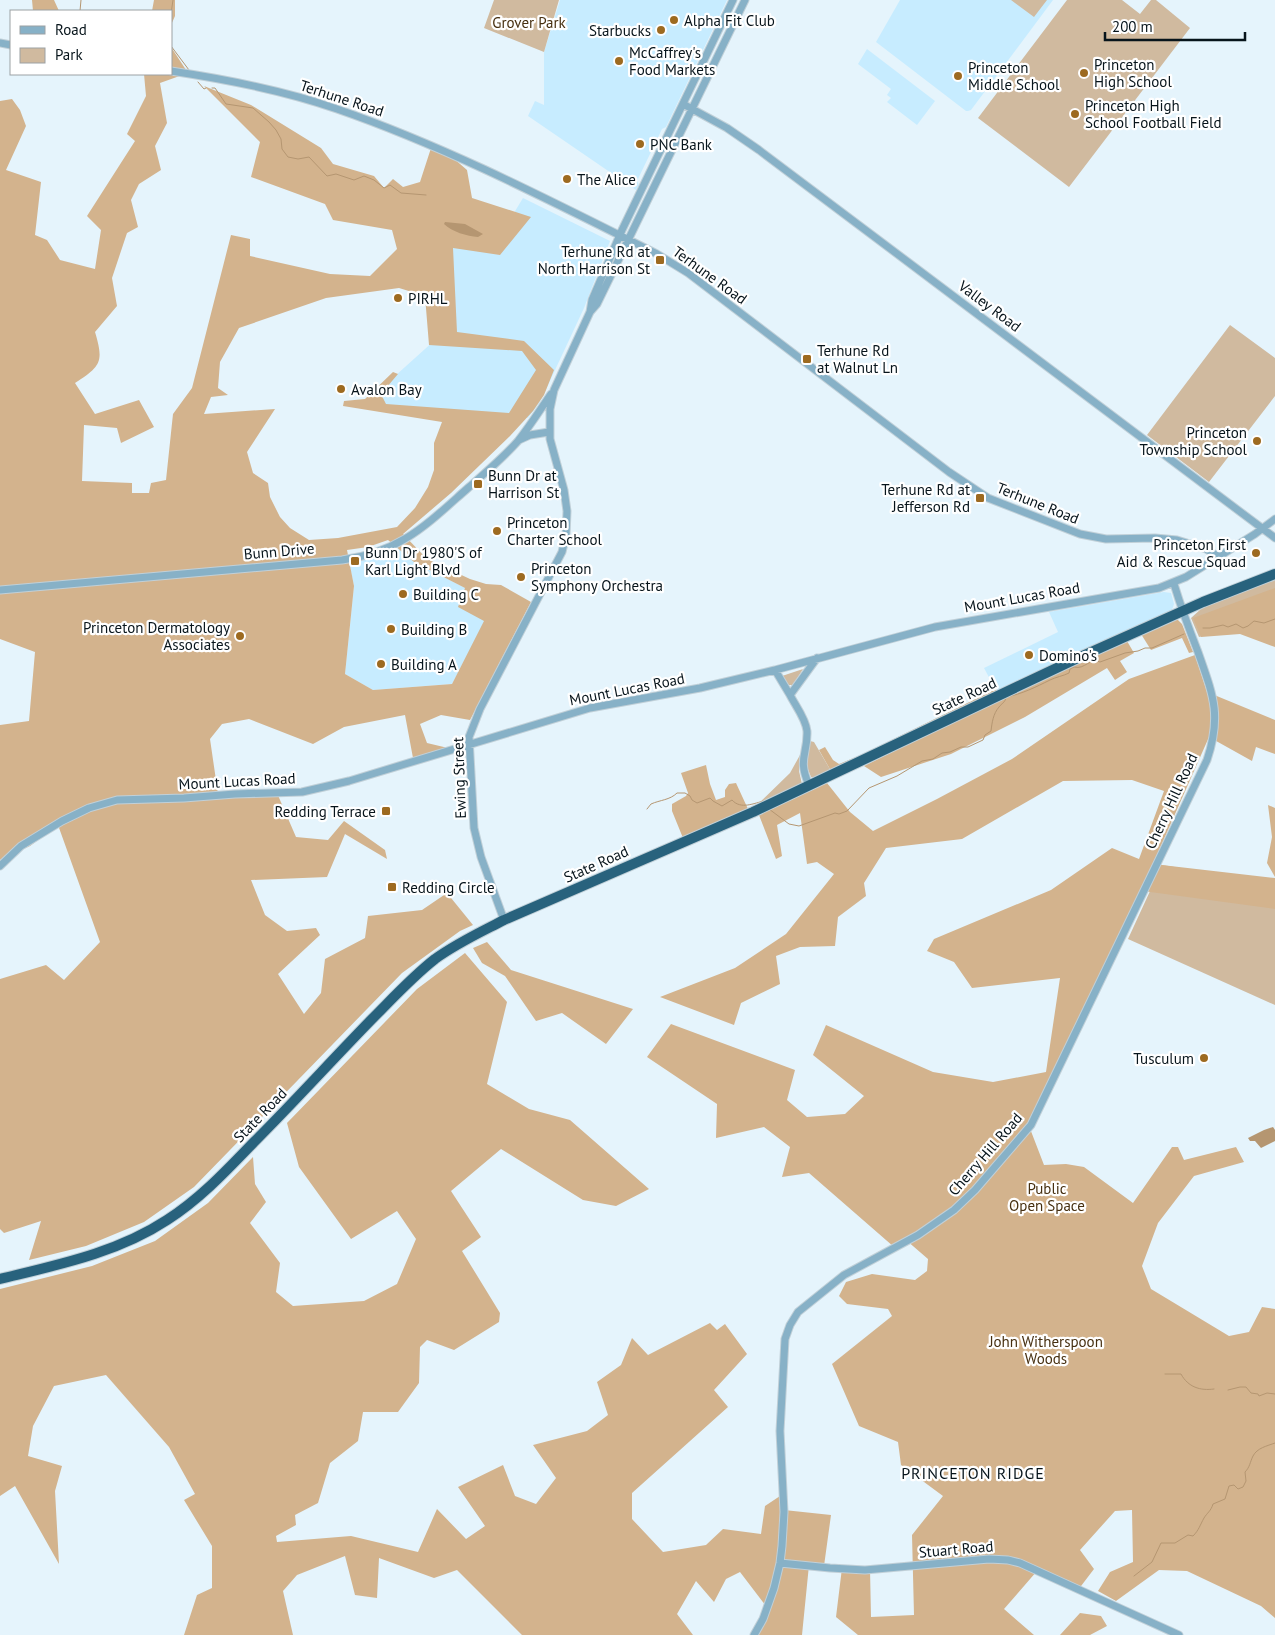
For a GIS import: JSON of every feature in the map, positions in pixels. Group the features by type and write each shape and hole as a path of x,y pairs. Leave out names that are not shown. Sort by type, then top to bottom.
{"highway":[{"name":"State Road","path":"0,1279 102,1251 141,1235 182,1210 210,1186 273,1123 409,982 452,948 504,920 753,812 1080,657 1212,599 1275,574"}],"street":[{"path":"554,390 590,312 592,300 620,236 733,0"},
{"path":"590,312 597,304 745,0"},
{"name":"Terhune Road","path":"172,71 250,86 336,108 400,132 450,154 664,258 688,273 981,494 1066,529 1092,537 1177,540 1212,551 1219,557"},
{"name":"Valley Road","path":"683,104 727,128 759,150 1275,538"},
{"name":"Ewing Street","path":"504,920 481,857 474,828 469,745 472,728 480,709 557,562 566,535 567,511 564,490 549,432 550,409 554,390"},
{"name":"Bunn Drive","path":"0,590 342,560 365,556 396,544 423,528 519,440 554,390"},
{"name":"Bunn Drive","path":"519,440 530,435 549,432"},
{"name":"Mount Lucas Road","path":"0,866 19,847 53,826 75,814 110,802 127,799 302,792 349,782 590,708 700,688 935,627 1174,584 1219,557 1275,519"},
{"path":"1199,547 1212,561"},
{"name":"Cherry Hill Road","path":"754,1635 770,1601 780,1562 784,1512 780,1431 785,1340 790,1325 798,1312 844,1275 918,1234 954,1210 981,1183 1025,1133 1037,1115 1207,760 1215,725 1212,691 1182,612 1174,584"},
{"path":"790,695 817,658"},
{"path":"775,670 804,721 807,730 803,770 809,785"},
{"name":"Stuart Road","path":"780,1562 865,1570 989,1559 1008,1560 1020,1563 1179,1635"}],"shaded area":[{"path":"560,0 727,0 666,127 662,129 637,181 639,185 636,190 528,116 535,101 544,105 544,52"},
{"name":"Princeton Middle School","path":"900,0 1053,0 971,110 966,111 876,42"},
{"name":"Princeton Middle School","path":"867,49 935,101 917,125 887,102 891,98 887,95 891,89 858,64"},
{"path":"523,198 610,241 584,308 540,402 528,418 365,403 435,340 441,245 495,244"},
{"path":"445,222 465,224 483,234 478,237 469,236 447,227 444,224"},
{"path":"398,548 414,562 465,588 485,621 452,684 373,690 345,674 354,586 349,562 369,558"},
{"path":"1164,592 1171,593 1174,604 1172,610 1168,613 1086,649 997,692 984,668 1058,632 1049,612"},
{"path":"1273,1127 1275,1130 1275,1141 1261,1148 1255,1141 1250,1141 1248,1138 1264,1130"}],"green space":[{"path":"32,0 54,0 59,10 33,10"},
{"path":"154,0 175,0 175,16 172,23 172,10 152,10"},
{"name":"Grover Park","path":"494,0 559,0 544,52 484,28"},
{"path":"1011,0 1047,0 1034,17"},
{"name":"Princeton High School","path":"1067,0 1122,0 1140,14 1151,0 1156,0 1190,28 1069,187 978,118"},
{"path":"172,49 188,73 160,83 167,123 155,146 161,170 139,184 131,200 138,227 127,233 112,278 117,306 95,332 99,350 98,362 90,372 75,383 95,414 139,400 154,427 121,443 117,428 84,425 82,481 132,483 132,493 149,493 151,483 166,480 173,414 192,388 231,235 250,239 250,256 330,274 370,276 397,249 392,230 333,220 325,204 251,177 260,142 204,86 251,105 321,148 333,164 374,176 384,188 393,179 403,187 420,182 432,145 445,151 467,170 472,198 531,217 500,255 453,248 457,332 524,341 554,370 544,395 533,411 510,436 451,493 403,534 427,559 470,579 486,584 501,585 531,602 470,720 441,715 420,724 427,743 448,748 413,758 405,715 344,727 313,744 249,719 222,724 210,739 218,794 277,793 296,837 328,840 344,821 385,850 387,859 345,834 327,877 251,880 265,915 287,931 316,928 320,935 278,974 304,1014 321,993 325,959 365,938 368,916 422,910 447,893 473,925 460,931 402,973 194,1187 144,1222 86,1246 29,1260 41,1221 4,1233 0,1229 0,979 46,965 64,980 100,942 58,825 30,846 0,860 0,725 29,721 35,652 0,639 0,101 12,99 20,110 26,126 6,170 41,182 35,235 47,240 60,260 95,269 101,230 87,216 135,141 127,134 146,96 144,75 172,75","holes":["399,288 425,296 429,345 522,351 536,370 509,413 386,404 381,394 398,374 393,372 365,399 344,401 343,406 442,422 434,443 434,470 428,487 415,508 397,527 338,538 309,540 290,528 280,517 270,497 268,483 253,473 247,452 275,409 204,414 211,397 228,395 218,388 220,362 239,328 326,298","388,540 414,562 465,588 458,607 484,621 452,684 373,690 345,674 354,586 347,550 368,547"]},
{"path":"1230,325 1275,358 1275,396 1209,482 1147,435"},
{"path":"1275,578 1275,644 1254,615 1217,633 1199,637 1191,618 1202,608"},
{"path":"1275,588 1275,647 1240,634 1201,637 1193,618"},
{"path":"1177,619 1182,624 1193,652 1189,653 1182,638 1151,650 1141,634"},
{"path":"1127,641 1134,653 1120,661 1127,672 1115,680 1107,668 1025,717 951,754 881,777 864,766 1005,696"},
{"path":"1195,655 1207,692 1275,720 1275,754 1256,747 1252,761 1209,737 1153,864 1275,878 1275,909 1143,891 1029,1126 1044,1165 1066,1164 1084,1167 1133,1203 1172,1147 1178,1147 1184,1160 1236,1147 1244,1162 1194,1176 1158,1223 1142,1266 1151,1289 1229,1336 1249,1332 1262,1307 1275,1309 1275,1618 1261,1606 1187,1571 1159,1570 1116,1601 1098,1591 1110,1572 1133,1562 1132,1510 1115,1511 1080,1550 1094,1569 1078,1590 1037,1571 1004,1609 1034,1635 858,1635 836,1617 842,1568 870,1569 871,1617 914,1615 912,1535 943,1496 901,1465 898,1442 859,1426 832,1364 892,1316 888,1309 847,1304 839,1296 846,1282 872,1274 915,1280 927,1271 928,1259 906,1240 894,1247 809,1173 782,1177 790,1147 764,1127 716,1138 717,1104 647,1057 671,1024 795,1070 787,1100 807,1117 845,1114 864,1096 813,1055 826,1025 933,1072 993,1082 1046,1072 1060,978 972,988 954,962 927,951 934,939 1051,890 1112,848 1139,859 1164,791 1132,780 1063,781 962,839 886,848 864,883 866,896 838,917 835,946 800,947 776,956 780,984 741,1003 734,1025 660,997 735,968 786,934 834,874 817,862 807,864 800,813 777,825 782,856 776,859 759,815 827,783 850,812 873,831 1012,759 1129,679"},
{"path":"803,669 793,685 788,685 782,676"},
{"path":"996,689 997,692 831,771 819,750 825,747 833,760 839,764"},
{"path":"810,741 814,742 831,771 816,778 811,777 806,764"},
{"path":"800,755 799,771 802,784 758,804 790,773"},
{"path":"706,765 716,800 725,797 725,790 729,784 736,783 748,809 683,838 672,811 672,804 688,793 681,773"},
{"path":"1268,805 1275,808 1275,877 1267,863 1272,837"},
{"path":"1162,865 1275,883 1275,1005 1128,939"},
{"path":"487,942 511,970 633,1009 606,1044 562,1013 536,1021 505,976 482,963 473,948"},
{"path":"465,953 507,1002 487,1084 529,1109 570,1120 649,1189 616,1206 583,1200 501,1149 451,1191 481,1237 462,1251 500,1313 499,1322 454,1350 427,1340 420,1347 419,1383 398,1412 363,1412 358,1441 330,1463 318,1503 295,1515 296,1525 276,1536 277,1542 351,1536 418,1552 437,1509 466,1539 485,1526 458,1487 503,1465 515,1496 536,1504 556,1478 533,1445 587,1431 608,1415 597,1382 621,1365 632,1338 648,1355 710,1323 717,1330 725,1324 747,1354 714,1390 728,1407 632,1493 632,1519 663,1552 706,1545 723,1529 761,1534 765,1506 783,1494 784,1510 831,1515 824,1566 809,1565 802,1635 756,1635 769,1610 740,1572 726,1579 714,1602 696,1581 677,1614 693,1635 522,1635 457,1570 434,1578 379,1558 377,1598 355,1595 345,1556 297,1575 283,1591 293,1635 184,1635 197,1595 212,1588 212,1546 184,1500 195,1494 169,1447 106,1375 54,1386 33,1426 28,1456 62,1466 55,1491 59,1564 15,1486 0,1496 0,1289 92,1266 155,1241 208,1203 253,1157 255,1184 266,1202 250,1223 280,1263 276,1292 293,1306 364,1301 397,1284 416,1239 397,1211 351,1239 299,1167 287,1123 417,989"},
{"path":"1080,1613 1101,1616 1107,1626 1090,1635 1060,1635"}],"waterway":[{"path":"80,10 81,0"},
{"path":"172,10 173,0"},
{"path":"172,47 189,70"},
{"path":"198,82 204,89 206,88"},
{"path":"212,88 215,88 226,104 253,108 269,122 281,139 282,149 288,157 298,159 309,157 327,176 336,174 354,180 364,176 374,180 384,188 390,185 401,193 426,195"},
{"path":"1203,628 1223,625 1228,627 1236,624 1243,628 1254,621 1264,623 1275,619"},
{"path":"769,809 789,824 799,826 835,813 839,814 847,811 869,788 897,776 922,761 933,759 942,753 961,747 968,747 983,740 985,735 991,731 995,713 1006,697 1067,674 1074,667 1081,667 1093,661 1100,662 1125,653 1152,648 1184,634"},
{"path":"647,809 651,804 668,799 677,793 685,793 697,803 710,798 722,806 732,800 739,805 764,801"},
{"path":"1165,1374 1181,1374 1187,1382 1195,1387 1214,1389"},
{"path":"1228,1390 1246,1387 1251,1393 1258,1394 1259,1396 1267,1393 1275,1394"},
{"path":"1134,1576 1152,1562 1161,1543 1175,1543 1188,1535 1193,1536 1213,1504 1225,1499 1229,1486 1234,1485 1238,1489 1243,1487 1246,1481 1245,1472 1255,1453 1275,1443"}],"place":[{"name":"Alpha Fit Club","path":"674,20"},
{"name":"Starbucks","path":"661,30"},
{"name":"McCaffrey's Food Markets","path":"619,61"},
{"name":"Princeton High School","path":"1084,73"},
{"name":"Princeton Middle School","path":"958,76"},
{"name":"Princeton High School Football Field","path":"1075,114"},
{"name":"PNC Bank","path":"640,144"},
{"name":"The Alice","path":"567,179"},
{"name":"Terhune Rd at North Harrison St","path":"660,260"},
{"name":"PIRHL","path":"398,298"},
{"name":"Terhune Rd at Walnut Ln","path":"807,359"},
{"name":"Avalon Bay","path":"341,389"},
{"name":"Princeton Township School","path":"1257,441"},
{"name":"Bunn Dr at Harrison St","path":"478,484"},
{"name":"Terhune Rd at Jefferson Rd","path":"980,498"},
{"name":"Princeton Charter School","path":"497,531"},
{"name":"Princeton First Aid & Rescue Squad","path":"1256,553"},
{"name":"Bunn Dr 1980'S of Karl Light Blvd","path":"355,561"},
{"name":"Princeton Symphony Orchestra","path":"521,577"},
{"name":"Building C","path":"403,594"},
{"name":"Building B","path":"391,629"},
{"name":"Princeton Dermatology Associates","path":"240,636"},
{"name":"Domino's","path":"1029,655"},
{"name":"Building A","path":"381,664"},
{"name":"Redding Terrace","path":"386,811"},
{"name":"Redding Circle","path":"392,887"},
{"name":"Tusculum","path":"1204,1058"}],"district":[{"name":"PRINCETON RIDGE","path":"973,1473"}],"park label":[{"name":"Public Open Space","path":"1047,1196"},
{"name":"John Witherspoon Woods","path":"1046,1350"}]}
